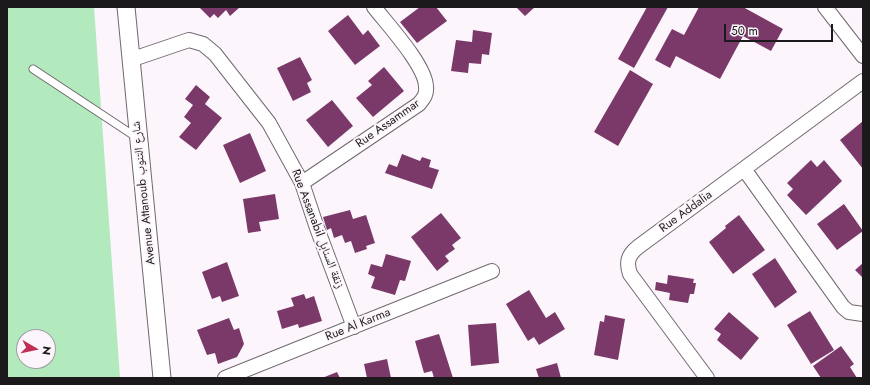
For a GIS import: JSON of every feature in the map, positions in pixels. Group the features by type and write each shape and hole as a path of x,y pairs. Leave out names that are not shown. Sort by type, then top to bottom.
{"street":[{"name":"Avenue Attanoub شارع التنوب","path":"126,7 162,378"},
{"name":"Rue Assammar","path":"302,183 419,104 425,96 426,81 419,67 374,7"},
{"path":"825,7 863,56"},
{"name":"Rue Assanabil زنقة السنابل","path":"130,60 189,40 197,41 208,47 269,123 302,183 354,327"},
{"name":"Rue Addalia","path":"707,378 630,274 628,262 632,252 863,81"},
{"path":"744,169 843,306 849,312 863,314"},
{"name":"Rue Al Karma","path":"225,378 492,271"}],"lane":[{"path":"33,70 138,139"}],"green space":[{"path":"7,7 94,7 120,378 7,378"}],"building":[{"path":"199,7 240,7 230,16 226,10 218,18 214,14 210,18"},
{"path":"420,7 436,7 447,21 417,43 400,22"},
{"path":"516,7 535,7 525,16"},
{"path":"647,7 668,7 634,68 618,59"},
{"path":"699,7 743,7 783,29 771,51 743,36 720,79 676,56 670,68 655,60 672,29 684,35"},
{"path":"348,15 363,35 368,30 380,46 355,65 328,31"},
{"path":"473,30 492,33 489,55 482,54 481,64 469,63 468,73 451,71 456,40 472,42"},
{"path":"300,57 312,80 307,83 311,92 293,101 277,68"},
{"path":"384,67 404,91 373,117 356,98 372,85 368,81"},
{"path":"630,70 653,84 618,146 594,132"},
{"path":"196,85 210,97 205,104 222,118 196,150 179,137 191,123 184,117 193,105 185,99"},
{"path":"332,100 353,126 328,147 306,120"},
{"path":"863,121 863,169 840,140"},
{"path":"250,133 266,171 240,183 223,145"},
{"path":"402,154 420,161 422,157 431,160 429,167 439,170 432,189 385,173 389,164 397,167"},
{"path":"811,160 817,167 824,160 842,181 806,215 787,195 793,189 787,183"},
{"path":"275,194 279,219 259,222 261,231 248,233 243,199"},
{"path":"844,204 863,231 837,250 817,224"},
{"path":"350,210 353,219 366,215 375,243 366,246 367,249 355,253 351,241 345,243 342,235 334,238 331,228 327,230 323,217"},
{"path":"441,213 461,238 452,245 455,249 445,256 449,261 437,271 411,237"},
{"path":"739,215 765,250 733,274 709,242"},
{"path":"386,254 411,261 405,281 400,280 395,295 371,288 375,277 368,274 371,264 382,267"},
{"path":"775,258 797,292 775,308 752,274"},
{"path":"227,262 239,296 222,302 220,296 212,299 202,272"},
{"path":"863,263 863,278 855,270"},
{"path":"668,275 694,279 693,283 696,283 694,294 690,294 688,303 669,300 670,293 655,290 656,282 667,284"},
{"path":"529,290 546,318 555,312 565,329 539,345 534,337 528,341 506,304"},
{"path":"304,294 306,299 314,296 322,321 299,328 298,324 282,329 277,311 294,306 291,298"},
{"path":"810,311 834,350 811,364 787,325"},
{"path":"729,312 759,338 741,360 717,340 721,334 714,329"},
{"path":"605,315 625,319 618,360 594,355 600,321 604,322"},
{"path":"229,318 234,330 239,328 244,344 237,357 218,364 215,353 207,355 197,330"},
{"path":"496,323 499,363 471,366 468,325"},
{"path":"439,334 453,378 434,378 432,371 424,373 415,341"},
{"path":"841,346 854,364 850,367 857,378 821,378 813,366"},
{"path":"387,359 391,378 367,378 364,364"},
{"path":"557,363 561,378 539,378 536,369"},
{"path":"337,372 340,378 322,378"}]}
